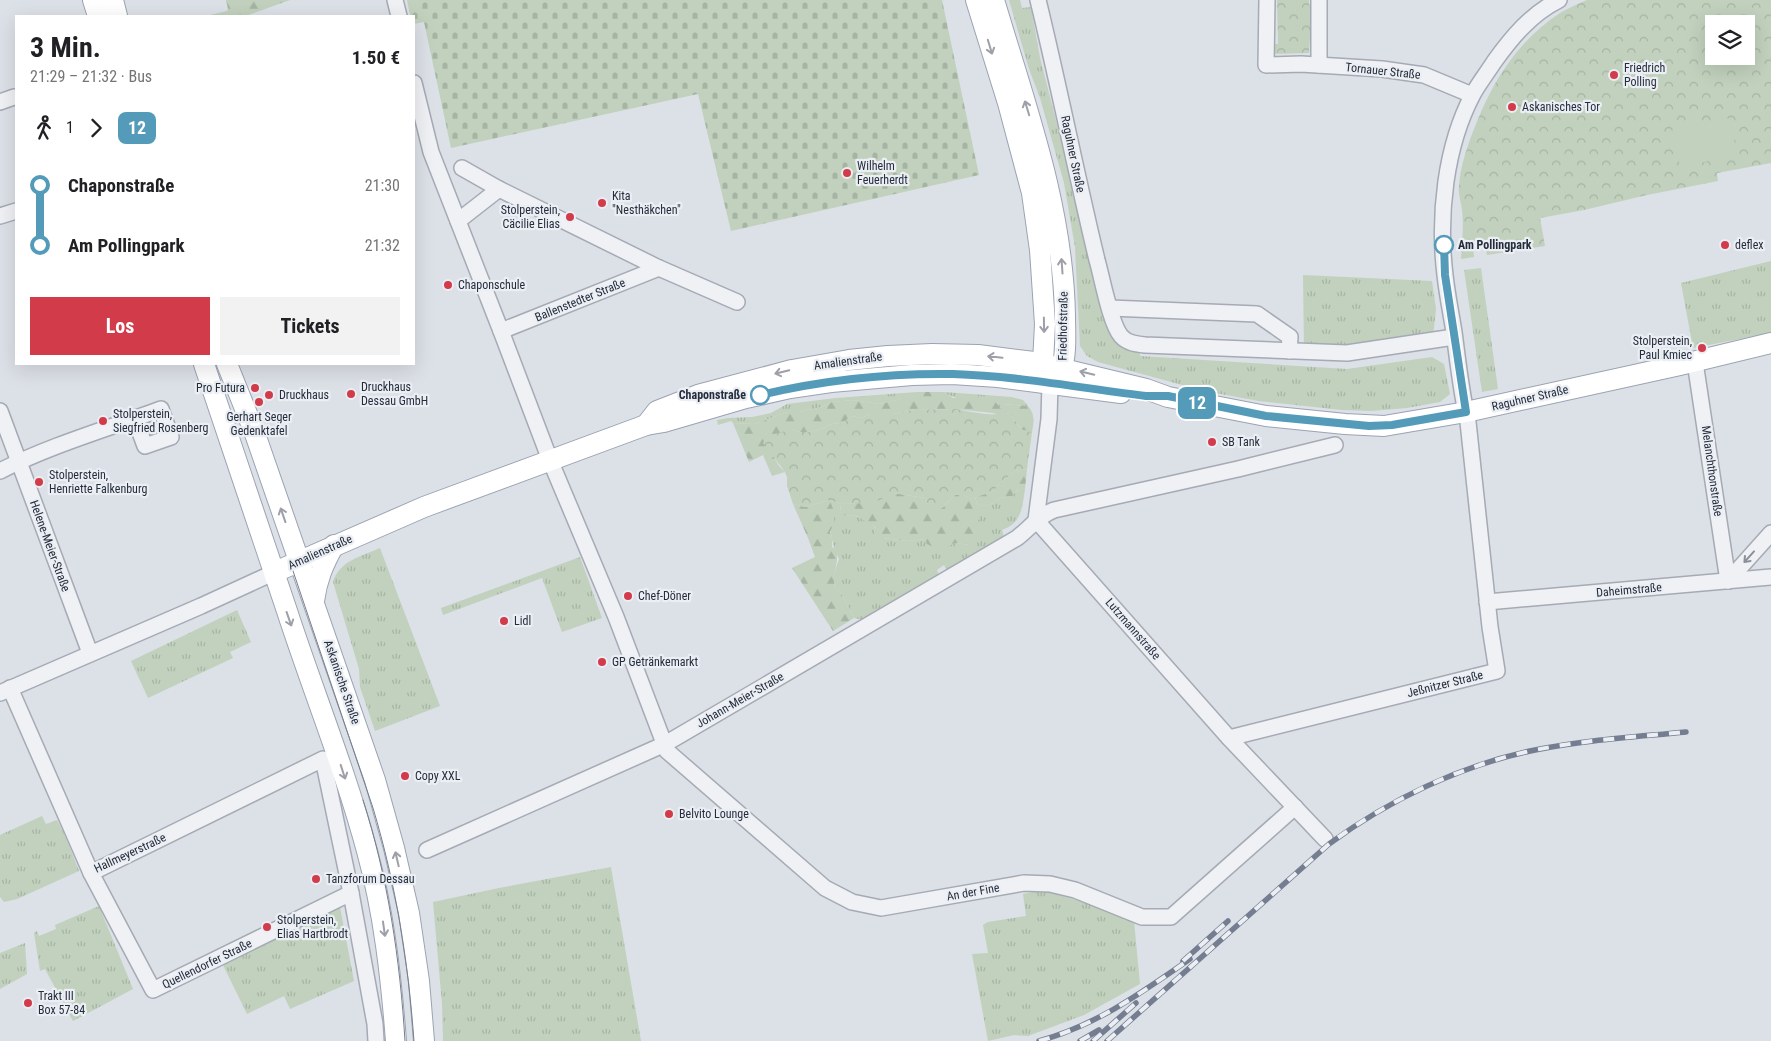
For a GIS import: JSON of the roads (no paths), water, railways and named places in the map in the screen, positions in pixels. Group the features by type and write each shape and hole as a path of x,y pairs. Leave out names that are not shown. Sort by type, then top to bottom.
{"main road":[{"path":"93,0 98,15"},
{"path":"113,0 117,15"},
{"name":"Friedhofstraße","path":"976,0 1008,103 1032,193 1037,222 1045,324 1053,365"},
{"name":"Friedhofstraße","path":"994,0 1036,136 1058,230 1064,294 1065,338 1053,365 1050,384"},
{"name":"Raguhner Straße","path":"1053,365 1168,396 1266,416 1369,426 1392,425 1466,412 1696,362 1771,343"},
{"name":"Amalienstraße","path":"646,425 657,411 698,395 792,370 830,363 888,356 947,354 978,355 1053,365"},
{"path":"204,365 233,454 325,718 367,851 381,910 396,1041"},
{"name":"Askanische Straße","path":"227,365 254,431 372,772 394,848 408,913 422,1010 424,1041"},
{"name":"Amalienstraße","path":"275,572 424,507 550,460 646,425 664,422 746,398 790,388 831,382 912,375 952,374 998,377 1050,384"},
{"name":"Raguhner Straße","path":"1050,384 1146,396 1168,396"},
{"path":"314,601 316,583 320,571 334,545"}],"street":[{"path":"395,0 399,15"},
{"name":"Raguhner Straße","path":"1038,0 1076,171 1110,308 1120,335 1135,344 1347,353 1454,337"},
{"name":"Tornauer Straße","path":"1267,0 1266,65 1382,68 1424,75 1472,95"},
{"path":"1320,0 1320,65"},
{"path":"1466,412 1444,265 1445,187 1456,136 1472,95 1501,53 1525,24 1545,7 1559,0"},
{"path":"415,86 428,144 550,460 616,617 665,744"},
{"path":"462,168 499,189 660,268 737,302"},
{"path":"458,220 499,189"},
{"path":"0,216 15,211"},
{"name":"Ballenstedter Straße","path":"501,331 660,268"},
{"path":"1110,308 1257,314 1290,337 1289,351"},
{"name":"Melanchthonstraße","path":"1696,362 1728,581"},
{"path":"1036,520 1050,418 1050,384"},
{"name":"Helene-Meier-Straße","path":"0,412 90,653"},
{"name":"Jeßnitzer Straße","path":"1229,738 1496,671 1466,412"},
{"path":"0,471 19,461 135,419"},
{"path":"1036,520 1054,510 1238,469 1335,445"},
{"name":"Lutzmannstraße","path":"1036,520 1229,738 1324,838"},
{"name":"Johann-Meier-Straße","path":"427,850 665,744 1017,538 1036,520"},
{"path":"1728,581 1771,533"},
{"name":"Amalienstraße","path":"5,691 184,614 275,572"},
{"name":"Daheimstraße","path":"1487,602 1771,576"},
{"name":"Hallmeyerstraße","path":"5,691 91,873 323,759 351,893"},
{"name":"An der Fine","path":"665,744 667,751 825,888 852,902 881,908 1024,883 1050,884 1075,890 1142,917 1172,917 1295,807"},
{"name":"Quellendorfer Straße","path":"91,873 153,990 351,893"},
{"path":"351,893 376,1041"}],"tram line":[{"path":"291,565 373,808 381,837 400,923 414,1041"},
{"path":"363,800 372,829 392,919 405,1041"}],"railway":[{"path":"1107,1041 1329,844 1401,799 1427,786 1480,765 1535,750 1591,741 1686,732"},
{"path":"1183,961 1228,921"},
{"path":"1039,1041 1080,1026 1118,1007 1190,959"},
{"path":"1093,1041 1136,1003"},
{"path":"1080,1041 1099,1030"}],"place":[{"name":"Friedrich Polling","path":"1614,75"},
{"name":"Askanisches Tor","path":"1512,107"},
{"name":"Wilhelm Feuerherdt","path":"847,173"},
{"name":"Kita \"Nesthäkchen\"","path":"602,203"},
{"name":"Stolperstein, Cäcilie Elias","path":"570,217"},
{"name":"Am Pollingpark","path":"1444,245"},
{"name":"deflex","path":"1725,245"},
{"name":"Chaponschule","path":"448,285"},
{"name":"Stolperstein, Paul Kmiec","path":"1702,348"},
{"name":"Pro Futura","path":"255,388"},
{"name":"Druckhaus Dessau GmbH","path":"351,394"},
{"name":"Druckhaus","path":"269,395"},
{"name":"Chaponstraße","path":"760,395"},
{"name":"Gerhart Seger Gedenktafel","path":"259,402"},
{"name":"Stolperstein, Siegfried Rosenberg","path":"103,421"},
{"name":"SB Tank","path":"1212,442"},
{"name":"Stolperstein, Henriette Falkenburg","path":"39,482"},
{"name":"Chef-Döner","path":"628,596"},
{"name":"Lidl","path":"504,621"},
{"name":"GP Getränkemarkt","path":"602,662"},
{"name":"Copy XXL","path":"405,776"},
{"name":"Belvito Lounge","path":"669,814"},
{"name":"Tanzforum Dessau","path":"316,879"},
{"name":"Stolperstein, Elias Hartbrodt","path":"267,927"},
{"name":"Trakt III Box 57-84","path":"28,1003"}]}
